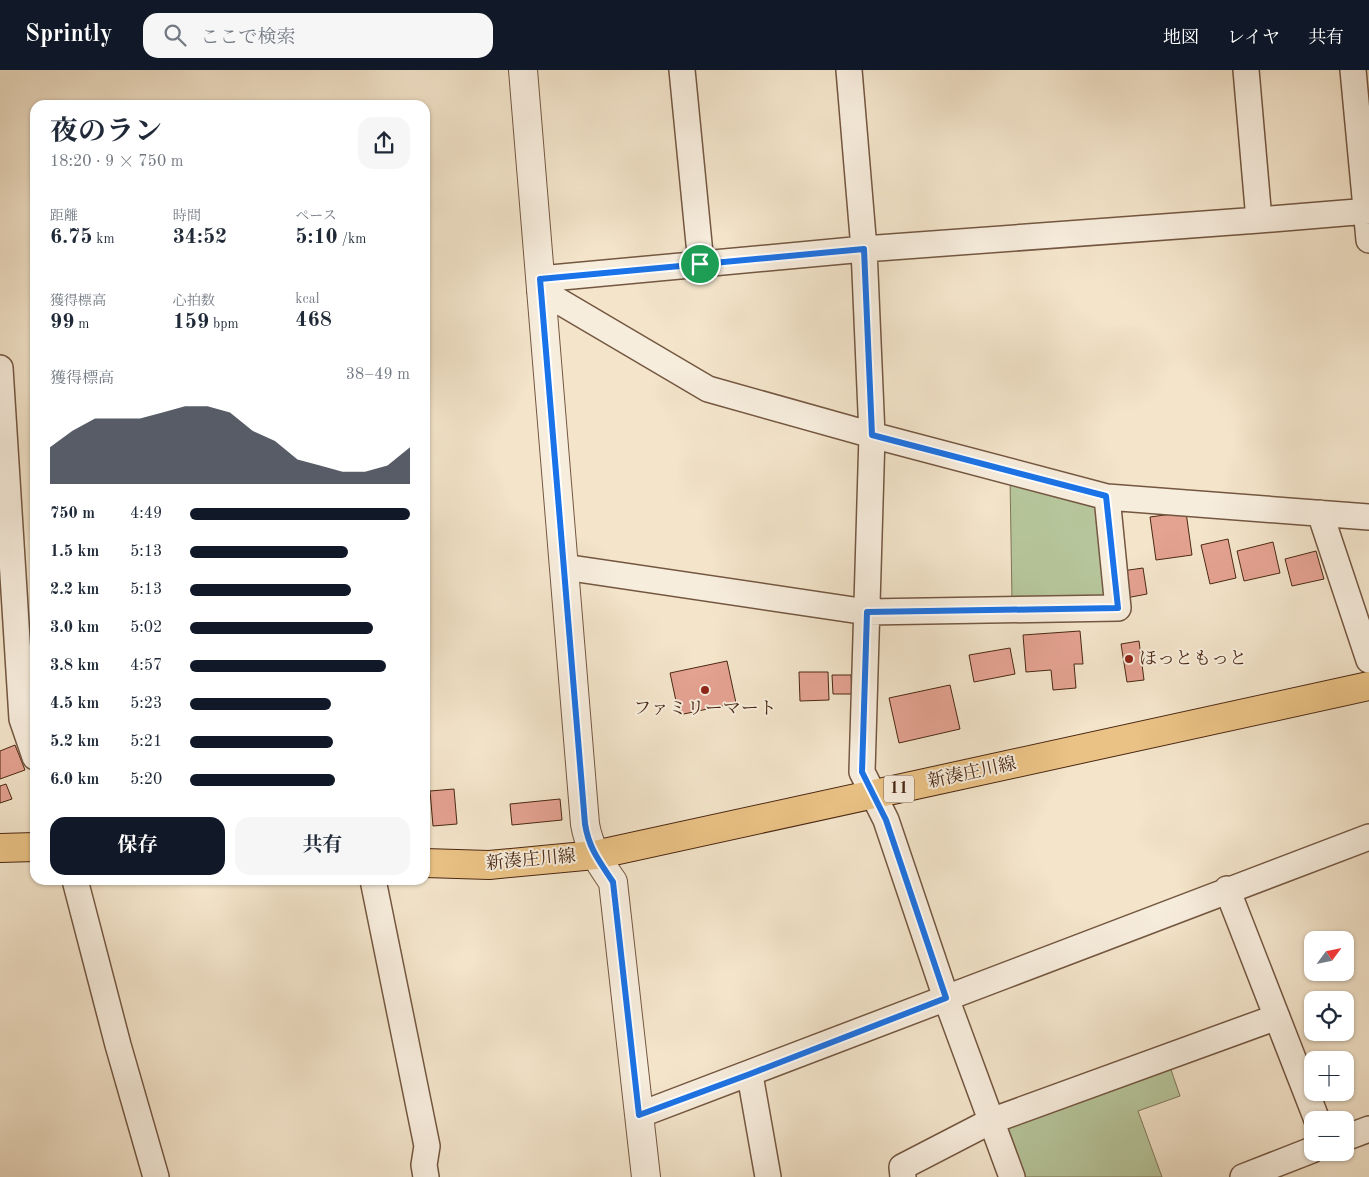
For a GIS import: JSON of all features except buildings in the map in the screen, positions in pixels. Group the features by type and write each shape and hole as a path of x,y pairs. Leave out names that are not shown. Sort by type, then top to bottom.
{"main road":[{"name":"新湊庄川線","path":"430,863 489,864 595,855 1369,686"},
{"path":"0,848 30,847"}],"street":[{"path":"523,70 585,824 588,840 595,855 613,882 646,1177"},
{"path":"682,70 700,264"},
{"path":"849,70 864,249 872,435 862,772 886,820 946,998 1012,1177"},
{"path":"1246,70 1259,220"},
{"path":"1353,70 1368,211 1369,240"},
{"path":"540,284 700,264 864,249 1368,211"},
{"path":"540,284 708,389 872,435 1106,496 1369,516"},
{"path":"0,368 22,719 30,742"},
{"path":"564,567 867,612 1118,608 1106,496"},
{"path":"1320,513 1369,660"},
{"path":"639,1115 1369,836"},
{"path":"76,885 118,1045 156,1177"},
{"path":"374,885 427,1146 424,1165 426,1177"},
{"path":"1228,890 1314,1111"},
{"path":"903,1177 902,1167 991,1121 1277,1017"},
{"path":"750,1074 768,1177"},
{"path":"1354,1135 1369,1129"},
{"path":"1243,1177 1304,1153"}],"green space":[{"path":"1010,476 1097,500 1108,607 1012,602"},
{"path":"1168,1061 1180,1096 1138,1111 1162,1177 1018,1177 998,1125"}],"place":[{"name":"ほっともっと","path":"1129,659"},
{"name":"ファミリーマート","path":"705,690"}],"route":[{"path":"864,249 872,435 1106,496 1118,608 867,612 862,772 886,820 946,998 639,1115 613,882 595,855 588,840 585,824 540,279 700,264 864,249"}]}
